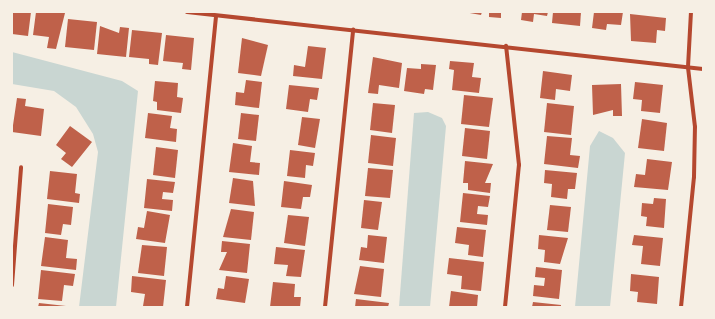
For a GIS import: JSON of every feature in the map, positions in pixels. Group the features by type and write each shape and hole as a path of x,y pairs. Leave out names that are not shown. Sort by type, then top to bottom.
{"street":[{"path":"187,12 216,17 353,29 703,69"},
{"path":"681,307 694,177 695,127 688,67 691,12"},
{"path":"187,307 216,17"},
{"path":"325,307 353,29"},
{"path":"505,307 519,165 506,46"},
{"path":"12,285 21,167"}],"shaded area":[{"path":"12,52 122,81 138,91 116,307 79,307 98,152 93,134 76,107 54,91 12,84"},
{"path":"428,112 442,118 446,126 430,307 399,307 414,113"},
{"path":"599,131 613,138 625,153 610,307 575,307 590,146"}],"building":[{"path":"12,12 31,12 28,36 12,34"},
{"path":"36,12 65,13 56,49 47,48 49,37 33,35"},
{"path":"464,12 482,12 481,15"},
{"path":"489,12 501,12 501,18 489,17"},
{"path":"522,12 548,12 547,16 534,14 533,22 521,20"},
{"path":"553,12 581,12 580,26 552,23"},
{"path":"594,12 623,12 621,25 607,24 606,30 592,28"},
{"path":"630,14 666,18 665,31 657,30 656,43 631,41"},
{"path":"68,19 97,22 94,50 65,47"},
{"path":"100,26 119,33 120,27 129,28 126,57 97,54"},
{"path":"132,30 162,33 158,65 149,64 149,59 129,57"},
{"path":"166,35 194,38 191,70 182,69 183,63 163,61"},
{"path":"242,38 268,45 261,76 238,73"},
{"path":"308,46 326,48 322,79 293,76 294,65 305,67"},
{"path":"373,57 402,63 399,88 379,85 378,94 368,93"},
{"path":"450,61 474,63 472,77 481,78 479,93 452,90 454,70 449,69"},
{"path":"421,64 436,65 433,90 425,89 424,94 404,91 407,68 421,69"},
{"path":"543,71 572,75 570,91 556,89 555,100 540,98"},
{"path":"246,80 262,82 259,108 235,105 236,92 244,93"},
{"path":"155,81 178,83 177,97 183,98 181,113 157,110 157,102 153,101"},
{"path":"635,82 663,85 660,113 641,111 642,100 633,99"},
{"path":"621,84 622,116 613,116 613,110 593,115 592,85"},
{"path":"289,85 319,88 317,100 310,99 308,112 286,109"},
{"path":"464,95 493,98 489,127 461,124"},
{"path":"17,98 26,99 25,106 44,109 41,136 12,132"},
{"path":"373,103 395,105 392,133 370,130"},
{"path":"547,103 574,106 571,135 544,132"},
{"path":"148,113 172,116 170,128 177,129 176,142 145,138"},
{"path":"241,113 259,115 256,141 238,139"},
{"path":"302,117 320,119 315,148 298,145"},
{"path":"642,119 667,123 664,151 638,148"},
{"path":"70,126 92,142 72,167 61,159 66,153 56,145"},
{"path":"465,128 490,131 487,159 462,156"},
{"path":"371,135 396,138 393,166 368,163"},
{"path":"547,136 572,138 570,155 580,156 578,168 544,164"},
{"path":"233,143 252,146 250,162 260,163 259,175 229,172"},
{"path":"156,147 178,150 175,178 153,175"},
{"path":"290,150 315,153 313,166 306,165 305,178 287,176"},
{"path":"647,159 672,162 668,190 634,187 636,174 645,175"},
{"path":"465,161 493,164 485,183 491,183 490,193 468,190 468,183 463,183"},
{"path":"368,168 393,170 390,198 365,196"},
{"path":"545,170 577,173 575,189 568,189 567,199 551,197 552,184 544,183"},
{"path":"50,171 77,174 75,193 80,194 79,203 47,199"},
{"path":"233,178 253,181 255,206 229,203"},
{"path":"147,179 175,182 173,193 163,192 162,199 173,200 172,211 144,208"},
{"path":"284,181 312,185 310,197 303,197 301,209 281,207"},
{"path":"463,193 490,196 488,207 478,206 477,214 488,215 487,225 460,222"},
{"path":"654,198 666,199 664,228 646,226 647,217 641,216 642,203 653,204"},
{"path":"364,200 382,202 378,230 361,228"},
{"path":"48,204 73,207 71,225 63,224 61,235 45,233"},
{"path":"550,205 571,207 568,232 547,230"},
{"path":"231,209 254,212 251,240 223,237"},
{"path":"147,211 170,215 165,243 136,239 138,227 144,228"},
{"path":"288,215 309,217 305,246 284,243"},
{"path":"457,227 486,230 483,257 468,255 469,245 455,243"},
{"path":"368,235 387,237 384,263 359,260 361,247 367,248"},
{"path":"539,235 568,238 560,264 544,262 545,250 538,249"},
{"path":"634,235 663,238 660,266 641,264 643,246 632,245"},
{"path":"45,237 68,240 66,258 77,259 76,270 41,266"},
{"path":"222,241 250,244 247,273 219,270 227,252 221,252"},
{"path":"142,245 167,247 164,276 138,273"},
{"path":"276,247 305,250 301,277 286,276 288,265 274,264"},
{"path":"449,258 484,262 481,291 461,289 462,276 447,274"},
{"path":"360,266 384,269 381,297 354,294"},
{"path":"536,267 562,270 559,299 533,296 534,285 544,286 545,278 535,277"},
{"path":"41,270 75,274 73,286 64,285 62,301 38,299"},
{"path":"631,274 659,277 657,304 637,302 638,292 630,291"},
{"path":"132,276 166,280 163,307 143,306 145,294 131,292"},
{"path":"226,276 249,279 245,303 216,299 218,288 224,289"},
{"path":"273,282 295,284 294,297 301,297 300,307 270,307"},
{"path":"451,291 478,295 477,307 449,307"},
{"path":"356,299 389,303 388,307 355,307"},
{"path":"533,302 561,305 561,307 532,307"},
{"path":"39,303 66,306 66,307 38,307"}]}
